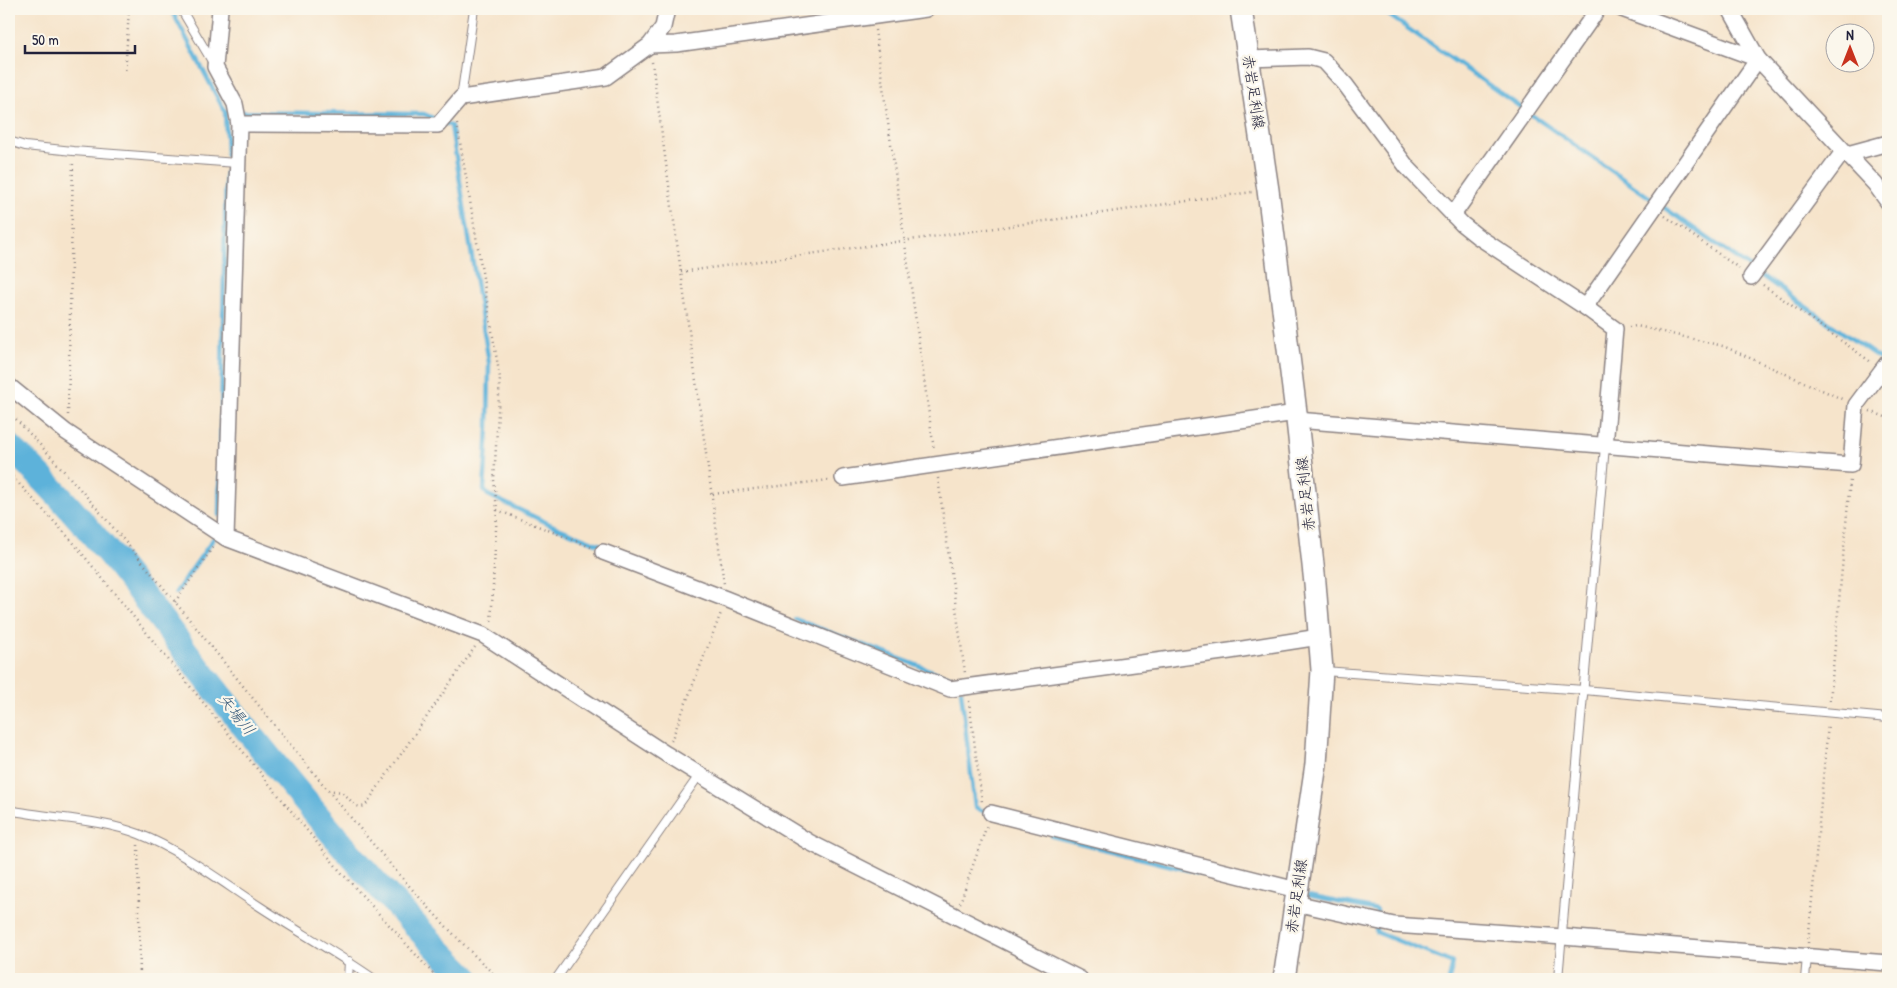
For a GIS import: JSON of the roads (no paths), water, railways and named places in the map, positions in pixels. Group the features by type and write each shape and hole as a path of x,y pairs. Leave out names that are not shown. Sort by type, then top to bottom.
{"main road":[{"name":"赤岩足利線","path":"1241,9 1268,190 1296,417 1315,583 1322,670 1316,764 1284,979"}],"street":[{"path":"220,9 215,67 235,104 239,124 226,538"},
{"path":"239,124 438,125 458,102 606,77 650,46 663,27 666,9"},
{"path":"650,46 926,9"},
{"path":"1453,215 1598,9"},
{"path":"1622,9 1758,59"},
{"path":"1730,9 1758,59 1875,184 1888,202"},
{"path":"1248,59 1308,57 1324,61 1345,84 1407,167 1453,215 1477,236 1585,306 1615,329 1604,446"},
{"path":"1585,306 1758,59"},
{"path":"1755,272 1840,156 1888,143"},
{"path":"843,478 1296,417 1604,446 1851,464 1856,405 1886,366"},
{"path":"9,386 66,432 226,538 483,636 666,754 809,842 1080,979"},
{"path":"603,552 950,689 1319,638"},
{"path":"991,813 1296,896 1394,925 1888,964"}],"lane":[{"path":"181,9 215,67"},
{"path":"458,102 474,9"},
{"path":"9,141 25,146 74,151 237,163"},
{"path":"1558,979 1604,446"},
{"path":"1322,670 1584,690 1888,718"},
{"path":"556,979 700,774"},
{"path":"9,810 88,822 138,834 165,846 374,979"},
{"path":"1805,979 1807,957"},
{"path":"348,979 349,962"}],"waterway":[{"path":"171,9 225,112 227,155"},
{"path":"1380,9 1885,362"},
{"path":"225,112 424,114 437,120"},
{"path":"444,123 451,126 489,363 488,427 484,490 488,495 558,528 606,547"},
{"path":"219,515 226,173"},
{"name":"矢場川","path":"9,446 40,476 97,539 256,742 314,812 404,914 468,979"},
{"path":"176,592 214,538"},
{"path":"795,619 959,681 959,683"},
{"path":"961,691 975,807 989,814"},
{"path":"1052,836 1212,876"},
{"path":"1303,895 1377,910 1376,932 1453,963 1449,979"}]}
